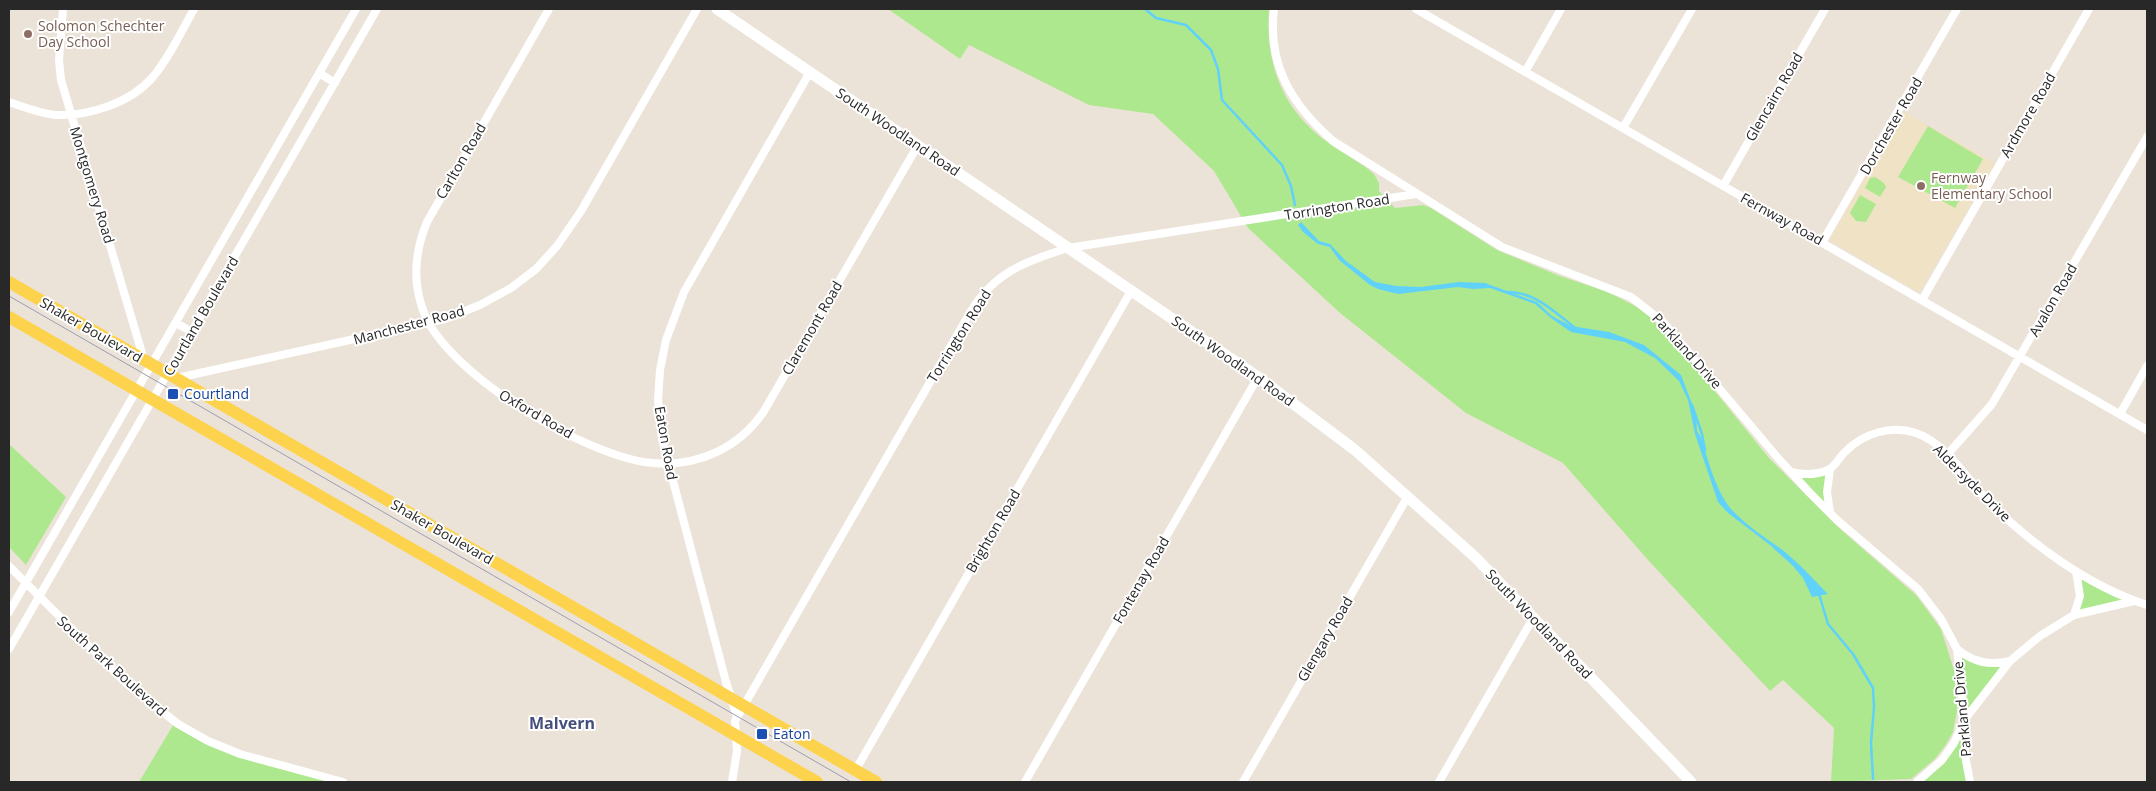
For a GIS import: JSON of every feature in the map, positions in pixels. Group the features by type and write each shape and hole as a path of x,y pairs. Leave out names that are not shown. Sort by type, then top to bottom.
{"main road":[{"name":"Shaker Boulevard","path":"9,282 731,699 740,711 876,782"},
{"path":"9,317 817,782"}],"street":[{"name":"Montgomery Road","path":"63,9 60,70 71,115 148,362"},
{"path":"9,102 41,112 71,115 108,106 144,85 164,61 194,9"},
{"name":"Courtland Boulevard","path":"9,612 137,391 148,362 176,323 356,9"},
{"name":"Courtland Boulevard","path":"9,649 153,400 172,376 192,332 377,9"},
{"name":"Carlton Road","path":"428,323 420,301 416,264 422,233 434,208 549,9"},
{"name":"Manchester Road","path":"172,376 428,323 461,313 496,297 525,279 546,259 577,217 697,9"},
{"name":"South Woodland Road","path":"716,9 1258,377 1348,444 1475,557 1691,782"},
{"name":"Parkland Drive","path":"1274,9 1272,19 1275,51 1281,77 1294,101 1311,122 1333,141 1502,247 1618,291 1646,307 1664,323 1791,472 1830,512 1918,589 1941,620 1957,649 1966,719 1964,741 1970,782"},
{"path":"1272,19 1278,9"},
{"name":"Fernway Road","path":"1418,9 1524,72 1822,241 2147,430"},
{"path":"1524,72 1561,9"},
{"path":"1623,128 1692,9"},
{"name":"Glencairn Road","path":"1723,186 1825,9"},
{"name":"Dorchester Road","path":"1822,241 1957,9"},
{"name":"Ardmore Road","path":"1922,300 2089,9"},
{"name":"Eaton Road","path":"731,699 668,463 660,425 658,393 662,355 671,323 693,275 810,72"},
{"path":"319,73 335,83"},
{"name":"Avalon Road","path":"1947,455 1983,417 2021,357 2147,137"},
{"name":"Claremont Road","path":"668,463 703,457 726,448 745,436 757,422 918,145"},
{"name":"Torrington Road","path":"740,711 976,302 989,286 1019,265 1068,248 1416,194"},
{"name":"Brighton Road","path":"856,771 1131,291"},
{"path":"176,323 192,332"},
{"name":"Oxford Road","path":"428,323 440,341 457,360 497,392 531,413 611,453 642,462 668,463"},
{"path":"2120,414 2147,366"},
{"name":"Fontenay Road","path":"1025,782 1258,377"},
{"name":"Aldersyde Drive","path":"1830,470 1856,442 1865,436 1888,430 1915,433 1929,439 1947,455 2001,514 2076,571 2147,606"},
{"path":"1791,472 1813,474 1830,470 1827,492 1830,512"},
{"name":"Glengary Road","path":"1242,782 1408,496"},
{"name":"South Park Boulevard","path":"9,566 38,598 125,682 178,724 208,741 240,754 343,782"},
{"path":"2074,615 2080,596 2076,571"},
{"path":"1917,782 1942,760 1954,743 1966,719 2010,661 2040,636 2074,615 2134,601"},
{"path":"1439,782 1533,618"},
{"path":"1957,649 1968,658 1980,662 2010,661"},
{"path":"732,782 737,751 734,724 740,711"}],"shaded area":[{"name":"Fernway Elementary School","path":"1903,111 1995,163 1920,291 1916,291 1831,241 1831,237"}],"green space":[{"path":"888,9 1269,9 1270,49 1274,68 1289,102 1314,131 1374,174 1379,183 1379,191 1395,208 1423,205 1431,208 1497,250 1560,276 1608,292 1645,311 1692,363 1769,458 1839,528 1916,595 1941,629 1954,670 1957,711 1953,732 1945,746 1935,759 1911,779 1831,782 1834,728 1783,680 1770,691 1648,560 1563,463 1466,413 1340,313 1248,228 1214,171 1153,114 1089,105 969,45 960,59"},
{"path":"1928,126 1983,159 1955,208 1898,177"},
{"path":"1875,177 1884,183 1886,187 1880,197 1865,188 1870,178"},
{"path":"1860,195 1876,204 1866,222 1856,221 1850,213"},
{"path":"9,444 66,497 26,565 9,547"},
{"path":"1830,470 1830,512 1791,472"},
{"path":"2078,577 2134,601 2074,615 2077,610"},
{"path":"1957,649 1968,658 2010,661 1966,719 1970,782 1917,782 1942,760 1965,719"},
{"path":"175,722 208,741 343,782 139,782"}],"water":[{"path":"1301,222 1319,241 1330,244 1346,261 1375,282 1396,286 1421,287 1459,282 1485,283 1537,302 1552,316 1571,326 1609,332 1644,345 1681,375 1696,414 1697,431 1701,437 1717,485 1726,503 1747,524 1795,561 1828,594 1812,597 1803,578 1793,566 1770,545 1728,513 1718,502 1695,434 1688,400 1679,381 1655,358 1625,342 1571,332 1535,304 1490,288 1473,289 1458,287 1398,294 1378,289 1370,285 1339,260 1330,247 1318,244 1303,232 1298,225"}],"waterway":[{"path":"1145,9 1156,18 1186,25 1211,50 1218,69 1222,100 1282,165 1291,186 1295,205"},
{"path":"1506,292 1534,298 1574,327"},
{"path":"1692,405 1702,434 1705,450"},
{"path":"1819,594 1828,624 1853,654 1873,688 1874,707 1871,743 1873,779"}],"tram line":[{"path":"9,296 851,782"}],"place":[{"name":"Solomon Schechter Day School","path":"28,34"},
{"name":"Fernway Elementary School","path":"1921,186"},
{"name":"Courtland","path":"173,394"},
{"name":"Eaton","path":"762,734"}],"district":[{"name":"Malvern","path":"562,723"}]}
